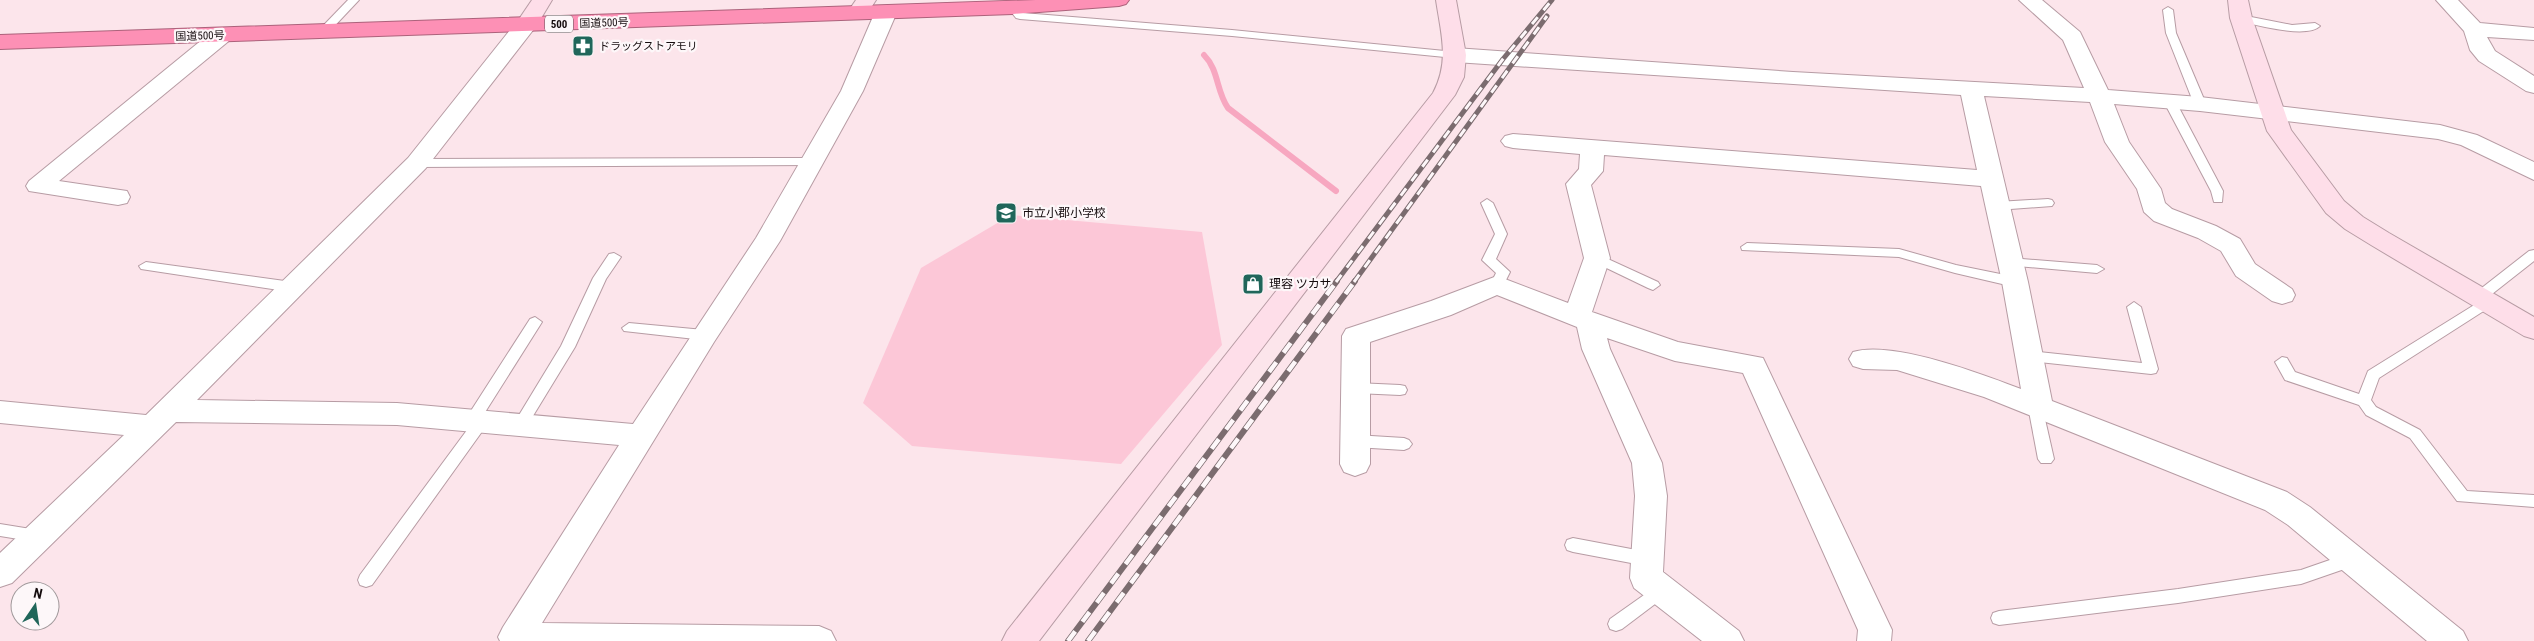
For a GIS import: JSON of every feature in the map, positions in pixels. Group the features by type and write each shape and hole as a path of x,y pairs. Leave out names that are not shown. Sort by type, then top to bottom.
{"highway":[{"name":"国道500号","path":"0,42 526,26 862,6 886,12 1013,8 1041,2 1119,0"}],"street":[{"path":"0,573 160,419 417,163 526,26 542,0"},
{"path":"1019,641 1430,114 1453,77 1455,54 1446,0"},
{"path":"2029,0 2072,37 2099,96 2117,142 2148,189 2153,206 2163,215 2207,232 2231,245 2245,270 2282,295"},
{"path":"2446,0 2474,30 2481,50 2487,56 2534,86"},
{"path":"2240,9 2279,131 2335,207 2354,223 2534,329"},
{"path":"513,640 704,335 767,241 852,92 886,12"},
{"path":"2474,30 2534,34"},
{"path":"118,197 38,186 222,35"},
{"path":"1455,54 2200,104 2272,114 2440,132 2469,140 2534,172"},
{"path":"1971,90 2012,272 2037,407"},
{"path":"1513,141 1990,179"},
{"path":"1592,148 1590,171 1578,184 1597,258 1584,320 1647,463 1651,496 1646,578 1727,641"},
{"path":"1355,453 1356,336 1441,308 1497,285 1584,320 1675,351 1753,364 1876,630 1874,641"},
{"path":"1863,359 1898,360 1994,390 2276,501 2299,516 2350,560 2425,618 2451,641"},
{"path":"0,412 160,419 397,414 642,436"},
{"path":"513,640 819,641"}],"lane":[{"path":"323,32 354,0"},
{"path":"1013,8 1020,16 1232,33 1455,54"},
{"path":"2240,9 2292,28 2315,26"},
{"path":"2168,10 2171,33 2200,104"},
{"path":"2170,102 2217,191 2218,199"},
{"path":"417,163 812,162"},
{"path":"1997,206 2048,202"},
{"path":"1487,203 1501,234 1489,260 1503,272 1497,285"},
{"path":"1746,247 1899,253 1955,269 2012,272 2097,269"},
{"path":"2364,401 2373,375 2484,300 2534,254"},
{"path":"520,425 535,404 568,347 600,278 614,257"},
{"path":"1597,258 1652,285"},
{"path":"146,266 292,287"},
{"path":"2029,356 2151,369 2134,307"},
{"path":"366,580 476,421 536,322"},
{"path":"629,328 704,335"},
{"path":"2282,362 2290,376 2364,401 2371,410 2415,434 2463,497 2534,500"},
{"path":"1356,388 1400,390"},
{"path":"2037,407 2046,459"},
{"path":"1355,453 1404,444"},
{"path":"0,530 37,536"},
{"path":"1573,545 1647,559"},
{"path":"2000,618 2178,596 2300,577 2350,560"},
{"path":"1616,624 1661,590"}],"shaded area":[{"path":"1011,215 1202,232 1222,345 1121,464 912,446 863,403 921,268"}],"waterway":[{"path":"1204,55 1212,67 1221,95 1228,108 1336,191"}],"railway":[{"path":"1336,282 1503,59 1552,0"},
{"path":"1354,282 1547,16"},
{"path":"1068,641 1337,281"},
{"path":"1088,641 1355,281"}],"place":[{"name":"ドラッグストアモリ","path":"583,46"},
{"name":"市立小郡小学校","path":"1006,213"},
{"name":"理容 ツカサ","path":"1253,284"}]}
